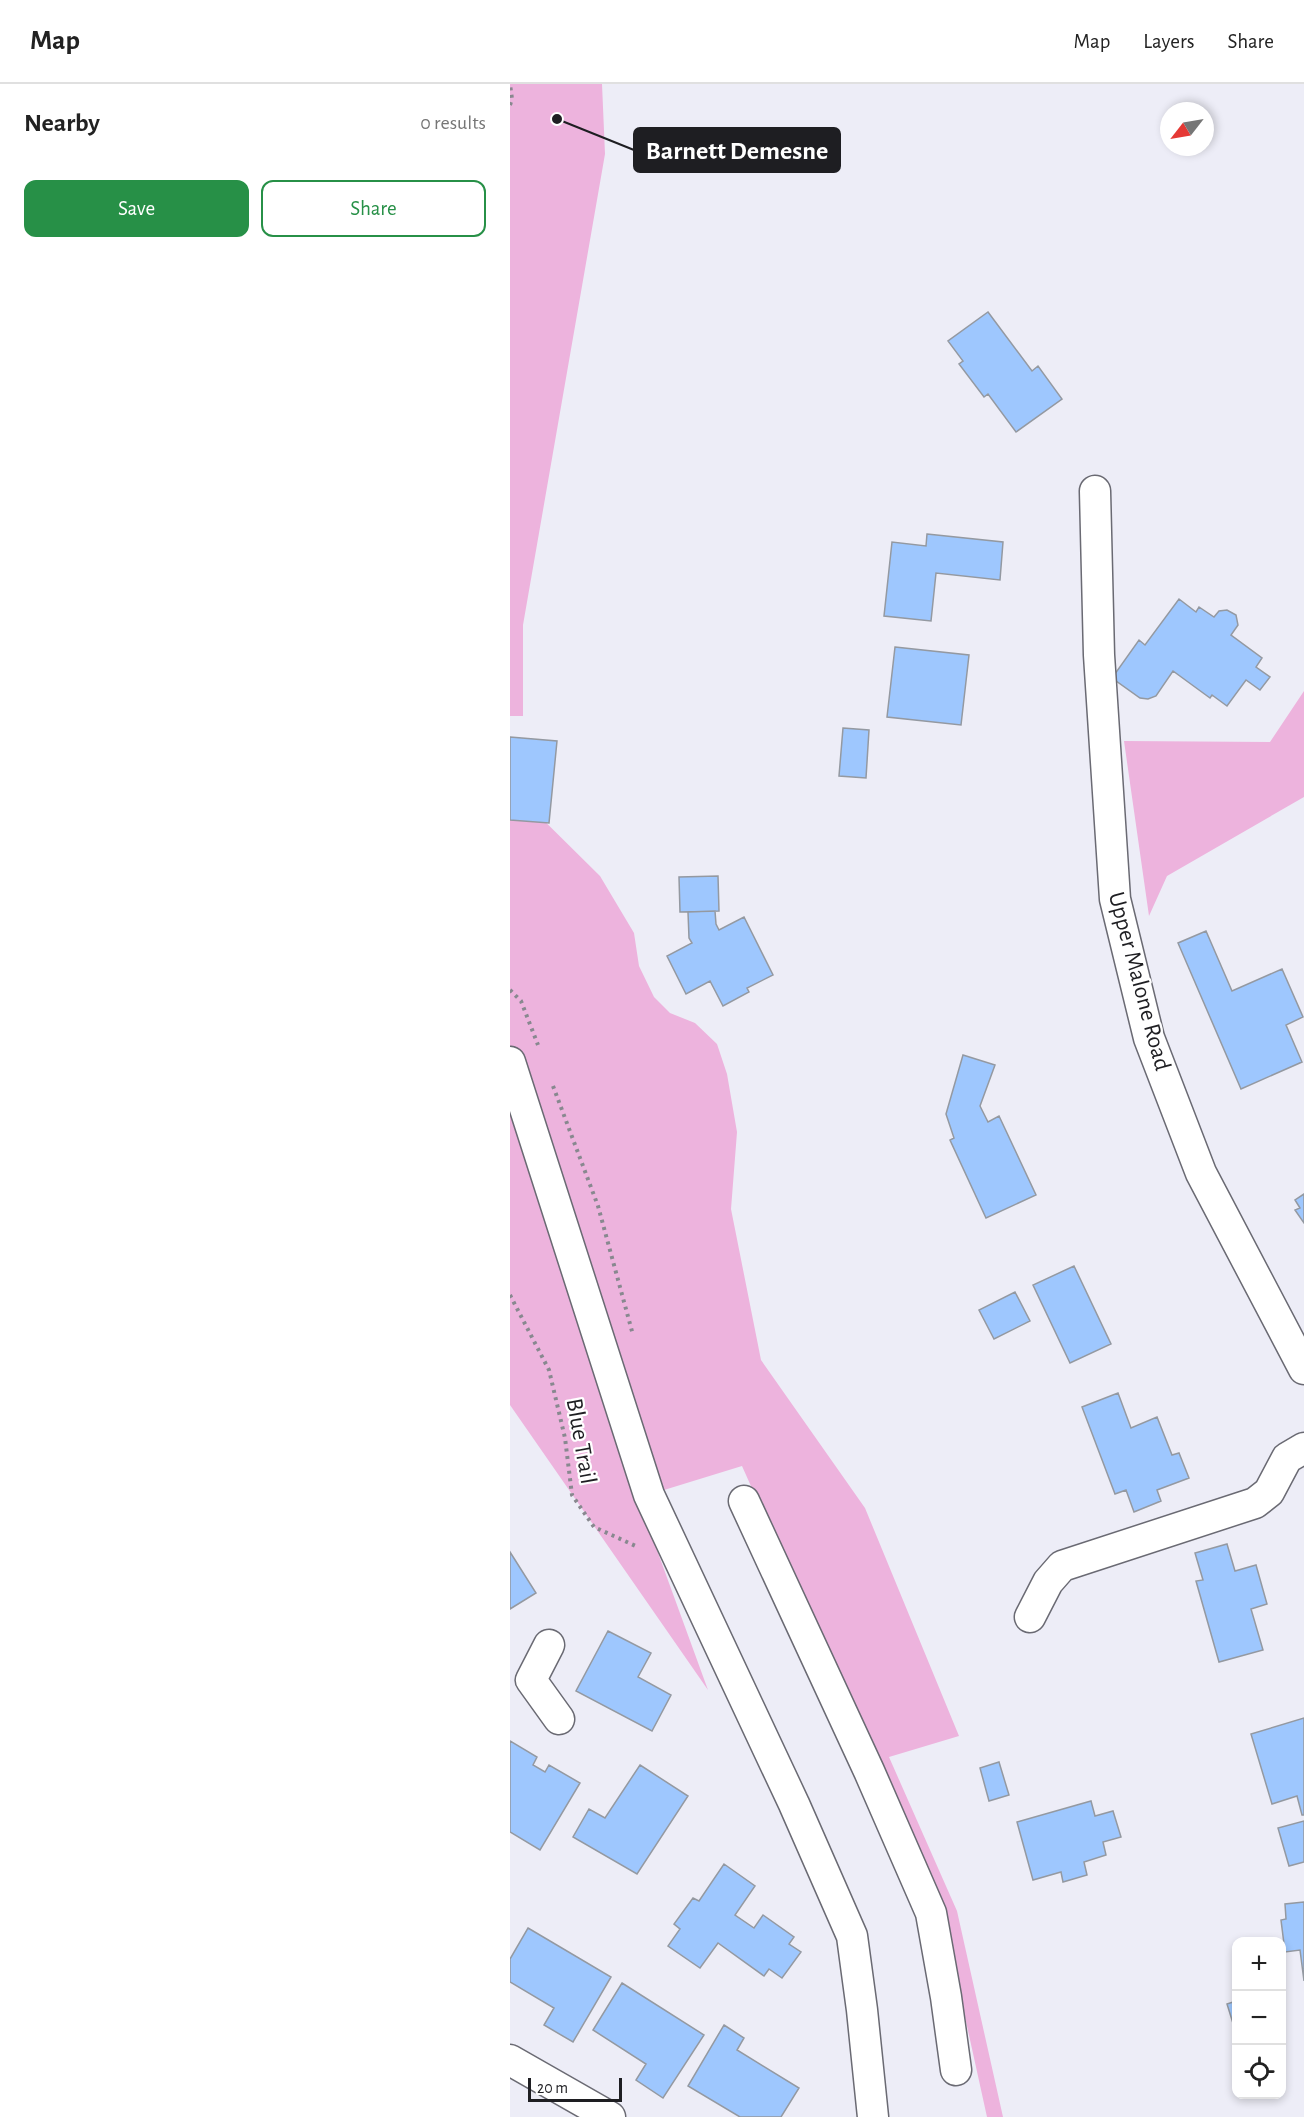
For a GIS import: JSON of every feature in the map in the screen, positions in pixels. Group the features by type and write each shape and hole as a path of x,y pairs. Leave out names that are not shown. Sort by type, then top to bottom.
{"street":[{"name":"Upper Malone Road","path":"1095,490 1099,655 1115,899 1149,1038 1201,1173 1304,1368"},
{"path":"510,1062 649,1495 794,1804 852,1936 873,2117"},
{"path":"1030,1617 1048,1582 1062,1566 1255,1503 1269,1492 1287,1458 1304,1448"},
{"path":"744,1501 882,1799 931,1913 956,2070"},
{"path":"549,1645 520,1681 559,1719"},
{"path":"510,2060 610,2117"}],"path":[{"path":"510,84 512,99 510,105"},
{"name":"Blue Trail","path":"510,1295 549,1370 565,1438 572,1495 594,1527 640,1548"}],"shaded area":[{"path":"510,84 602,84 605,154 523,625 523,716 510,716"},
{"path":"1304,691 1304,797 1167,876 1149,916 1124,741 1270,742"},
{"path":"510,787 600,876 634,933 639,966 654,997 670,1013 695,1023 717,1044 727,1074 737,1132 731,1209 761,1360 865,1508 959,1736 889,1757 957,1911 1003,2117 987,2117 943,1917 742,1466 638,1498 708,1690 510,1405"}],"building":[{"path":"988,312 1032,371 1038,366 1062,399 1016,432 988,394 984,397 959,364 963,361 948,341"},
{"path":"927,534 1003,542 1000,580 936,573 931,621 884,616 892,542 926,546"},
{"path":"1179,599 1196,612 1199,607 1214,617 1219,611 1227,610 1236,615 1238,625 1231,635 1262,658 1256,667 1270,677 1260,690 1246,680 1227,706 1212,695 1210,698 1173,671 1156,696 1148,699 1140,698 1112,678 1139,640 1145,645"},
{"path":"895,647 969,655 961,725 887,717"},
{"path":"843,728 869,730 866,778 839,776"},
{"path":"510,737 557,741 549,823 510,820"},
{"path":"718,876 719,911 680,912 679,877"},
{"path":"715,911 719,930 744,917 773,975 747,988 749,992 723,1006 710,981 686,994 667,956 692,943 689,938 688,912"},
{"path":"1206,931 1232,991 1282,969 1303,1017 1286,1025 1302,1062 1241,1089 1178,943"},
{"path":"963,1055 995,1065 980,1106 988,1122 999,1116 1036,1195 986,1218 950,1140 954,1138 946,1114"},
{"path":"1304,1194 1304,1223 1295,1210 1300,1208 1295,1200"},
{"path":"1074,1266 1111,1344 1070,1363 1033,1285"},
{"path":"1015,1292 1030,1321 994,1339 979,1310"},
{"path":"1118,1393 1131,1428 1157,1417 1172,1455 1179,1453 1189,1478 1157,1490 1161,1501 1134,1512 1126,1490 1115,1494 1082,1407"},
{"path":"1227,1544 1235,1571 1256,1565 1267,1604 1251,1609 1263,1650 1219,1662 1196,1581 1203,1580 1195,1553"},
{"path":"510,1552 536,1593 510,1609"},
{"path":"608,1631 651,1653 638,1677 671,1695 652,1731 576,1691"},
{"path":"1304,1718 1304,1815 1302,1815 1297,1796 1272,1804 1251,1734"},
{"path":"510,1741 537,1757 533,1765 545,1772 549,1765 580,1783 540,1850 510,1832"},
{"path":"999,1762 1009,1795 989,1801 980,1768"},
{"path":"640,1765 688,1796 637,1874 573,1837 589,1809 605,1818"},
{"path":"1091,1801 1095,1816 1113,1811 1121,1837 1103,1842 1106,1855 1084,1862 1087,1875 1063,1882 1061,1872 1033,1880 1017,1822"},
{"path":"1304,1821 1304,1862 1289,1866 1278,1828"},
{"path":"724,1864 755,1886 735,1915 754,1928 763,1915 794,1937 789,1944 801,1952 782,1978 769,1969 764,1976 718,1943 700,1968 668,1946 680,1929 674,1924 693,1898 699,1901"},
{"path":"1304,1902 1304,1981 1300,1950 1286,1952 1286,1937 1283,1937 1281,1920 1286,1919 1285,1904"},
{"path":"528,1928 611,1977 573,2042 544,2025 554,2008 510,1982 510,1959"},
{"path":"622,1983 704,2035 663,2098 636,2080 646,2064 593,2030"},
{"path":"1232,2002 1232,2020 1227,2004"},
{"path":"724,2025 744,2038 737,2050 799,2088 781,2117 740,2117 688,2086"}],"place":[{"name":"Barnett Demesne","path":"557,119"}]}
